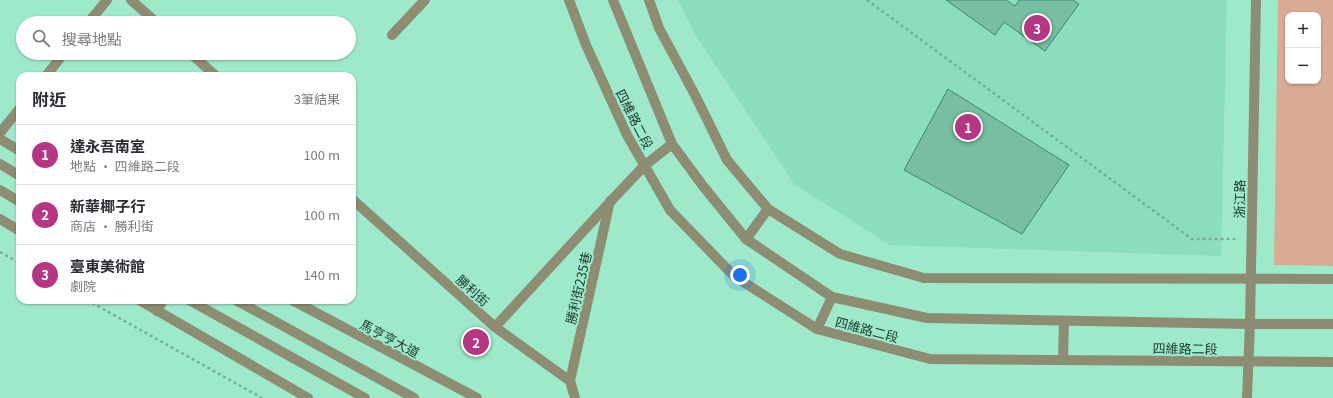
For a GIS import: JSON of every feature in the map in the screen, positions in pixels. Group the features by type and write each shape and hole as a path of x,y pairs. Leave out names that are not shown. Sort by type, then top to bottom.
{"street":[{"path":"94,16 107,0"},
{"path":"131,0 149,16"},
{"path":"392,35 425,0"},
{"name":"四維路二段","path":"569,0 586,45 627,135 670,210 734,276 817,329 930,359 1333,362"},
{"name":"四維路二段","path":"612,0 672,144 703,186 746,239 832,298 927,318 1250,324 1333,324"},
{"path":"649,0 658,28 695,95 727,160 768,209 840,254 924,278 1333,279"},
{"name":"浙江路","path":"1246,398 1250,324 1256,0"},
{"path":"49,72 59,60"},
{"path":"198,60 211,72"},
{"path":"0,133 16,113"},
{"path":"0,139 16,149"},
{"path":"495,327 644,166 672,144"},
{"path":"0,164 16,174"},
{"path":"0,190 16,200"},
{"name":"勝利街235巷","path":"570,381 611,201"},
{"name":"勝利街","path":"356,202 495,327 570,381"},
{"path":"746,239 768,209"},
{"path":"0,219 16,229"},
{"path":"817,329 832,298"},
{"path":"146,304 308,398"},
{"path":"157,311 161,304"},
{"path":"196,304 365,398"},
{"path":"243,304 414,398"},
{"name":"馬亨亨大道","path":"300,304 476,398"},
{"path":"1063,360 1064,321"},
{"path":"570,381 575,398"}],"path":[{"path":"866,0 1192,239 1252,238"},
{"path":"0,252 16,261"},
{"path":"94,304 262,398"}],"shaded area":[{"path":"678,0 1227,0 1221,256 890,245 794,184 696,36"},
{"path":"1278,0 1333,0 1333,266 1274,265"}],"building":[{"path":"946,0 1006,0 1015,6 1019,0 1073,0 1079,4 1045,51 1004,22 995,35"},
{"path":"948,89 1069,165 1022,234 904,170"}],"place":[{"name":"臺東美術館","path":"1037,28"},
{"name":"達永吾南室","path":"968,127"},
{"name":"新華椰子行","path":"476,342"}]}
